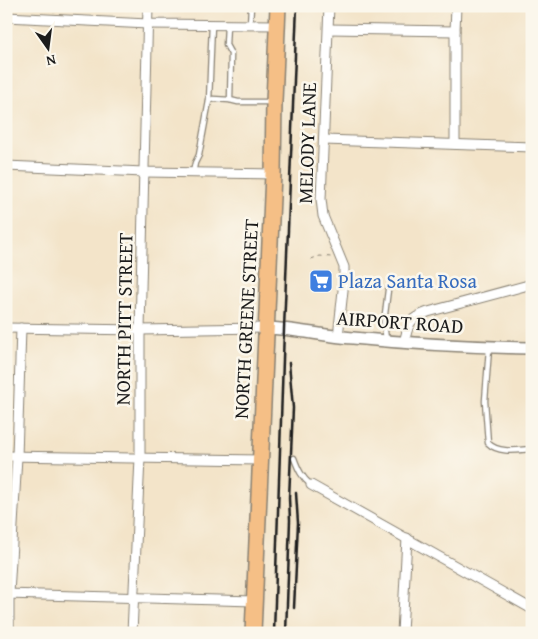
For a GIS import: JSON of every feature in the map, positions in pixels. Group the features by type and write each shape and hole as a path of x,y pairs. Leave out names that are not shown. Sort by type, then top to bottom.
{"main road":[{"name":"NORTH GREENE STREET","path":"254,633 278,6"}],"street":[{"name":"NORTH PITT STREET","path":"132,633 140,458 140,330 148,6"},
{"name":"MELODY LANE","path":"329,6 322,208 326,225 343,263 344,275 338,337"},
{"path":"455,144 456,6"},
{"path":"6,16 148,24 278,25"},
{"path":"329,29 455,31"},
{"path":"324,140 532,147"},
{"path":"6,166 144,172 273,174"},
{"path":"404,343 410,322 416,317 428,312 532,284"},
{"path":"6,328 140,330 266,328"},
{"path":"9,633 7,594 17,456 21,328"},
{"name":"AIRPORT ROAD","path":"266,328 386,342 532,348"},
{"path":"6,456 260,460"},
{"path":"311,485 532,609"},
{"path":"402,633 406,538"},
{"path":"7,594 254,601"}],"lane":[{"path":"250,25 251,6"},
{"path":"193,173 199,155 208,101 212,24"},
{"path":"226,24 226,45 230,54 230,100"},
{"path":"208,101 213,99 238,102 274,102"},
{"path":"386,342 384,322 388,290"},
{"path":"489,347 485,401 488,444 492,448 500,450 532,449"},
{"path":"294,458 303,476 311,485"}],"path":[{"path":"311,260 320,256 329,256 343,263"}],"railway":[{"path":"274,633 297,6"},
{"path":"286,633 293,408 289,363"},
{"path":"294,608 298,523 296,493"}],"place":[{"name":"Plaza Santa Rosa","path":"321,281"}]}
